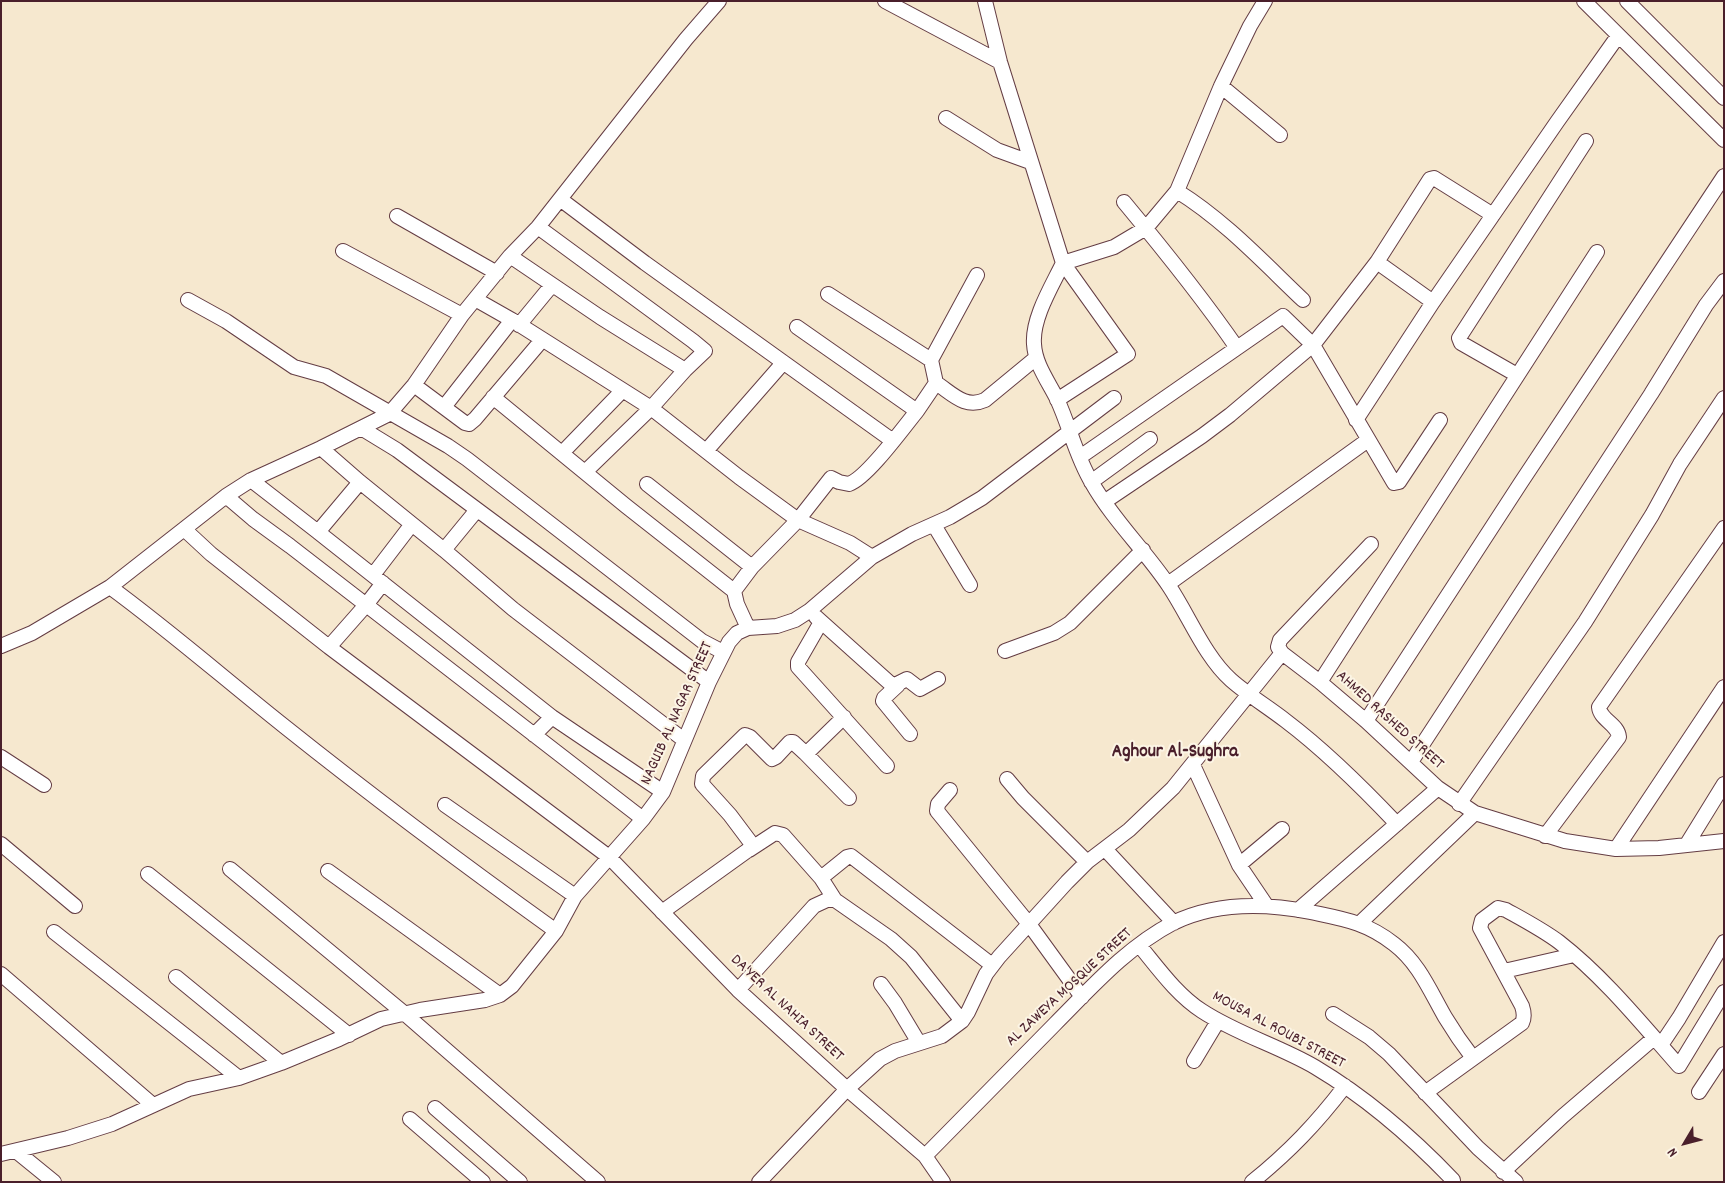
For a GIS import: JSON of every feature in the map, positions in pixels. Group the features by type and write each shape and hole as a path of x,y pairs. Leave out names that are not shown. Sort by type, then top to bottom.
{"street":[{"path":"1,646 32,633 110,587 226,496 251,480 389,414 414,385 462,315 510,256 538,227 718,1"},
{"path":"885,1 1000,62"},
{"path":"985,1 1000,62 1063,262 1128,354 1057,400"},
{"path":"1063,262 1114,247 1146,228 1177,191 1221,86 1250,26 1265,1"},
{"path":"1584,1 1724,140"},
{"path":"1627,1 1724,98"},
{"path":"1356,420 1492,215 1618,36"},
{"path":"1221,86 1280,135"},
{"path":"946,118 998,150 1030,162"},
{"path":"1517,375 1461,343 1459,338 1586,141"},
{"path":"1366,721 1724,176"},
{"path":"1104,502 1230,415 1313,345 1377,262 1432,178 1492,215"},
{"path":"1177,191 1202,207 1254,252 1303,300"},
{"path":"560,199 645,263 893,441"},
{"path":"1124,202 1210,308 1238,348"},
{"path":"397,216 497,273"},
{"path":"538,227 704,350 704,353 685,370 651,408 585,472"},
{"path":"343,251 462,315"},
{"path":"1320,682 1597,252"},
{"path":"510,256 600,318 685,370"},
{"path":"1063,262 1036,326 1034,342 1036,358 1057,400 1069,433 1091,482 1104,502 1168,584 1193,624 1204,646 1230,680 1286,720 1325,752 1397,824"},
{"path":"1377,262 1433,302"},
{"path":"977,274 931,360 936,383 966,403 977,403 985,400 1036,358"},
{"path":"1411,762 1651,394 1706,305 1724,281"},
{"path":"444,407 552,284"},
{"path":"828,294 931,360"},
{"path":"475,299 651,408 798,520 850,543 872,557"},
{"path":"188,300 226,321 294,367 326,376 389,414 448,446 702,641 723,652"},
{"path":"1080,457 1283,316 1313,345 1392,481 1396,483 1440,420"},
{"path":"797,326 917,411"},
{"path":"414,385 469,424 542,340"},
{"path":"706,451 783,363"},
{"path":"734,591 752,567 798,520 830,478 849,484 854,483 865,473 917,411 936,383"},
{"path":"562,453 622,391"},
{"path":"493,397 734,591 737,604 748,628 777,626 795,620 809,611 872,557 898,541 934,525 982,498 1114,398"},
{"path":"1459,804 1585,622 1652,515 1680,464 1724,398"},
{"path":"361,428 396,450 709,682"},
{"path":"1091,482 1150,439"},
{"path":"1168,584 1368,440"},
{"path":"321,448 513,609 684,740"},
{"path":"251,480 552,717 663,792"},
{"path":"318,532 360,482"},
{"path":"647,484 752,567"},
{"path":"226,496 253,519 643,819"},
{"path":"444,550 476,511"},
{"path":"329,647 366,606 378,579 412,524"},
{"path":"934,525 970,585"},
{"path":"1545,836 1619,737 1618,731 1599,712 1598,706 1724,528"},
{"name":"DA'YER AL NAHIA STREET","path":"184,530 211,554 329,647 609,858 738,990 847,1089 925,1156 943,1182"},
{"path":"759,1182 847,1089 880,1059 895,1051 942,1036 953,1030 962,1021 992,965 1047,902 1087,862 1151,810 1193,765 1282,653 1278,646 1280,640 1371,544"},
{"path":"1005,651 1054,633 1070,623 1143,550"},
{"path":"110,587 149,616 343,772 556,931"},
{"path":"809,611 891,684 898,685"},
{"path":"821,622 798,662 798,667 887,766"},
{"name":"NAGUIB AL NAGAR STREET","path":"500,995 518,980 556,931 575,896 643,819 663,792 723,652 737,633 748,628"},
{"name":"AHMED RASHED STREET","path":"1282,653 1366,721 1438,788 1459,804 1475,813 1565,842 1616,849 1659,848 1724,841"},
{"path":"910,734 882,701 907,679 920,689 938,679"},
{"path":"1616,849 1724,687"},
{"path":"534,734 552,717"},
{"path":"805,753 844,717"},
{"path":"749,850 751,843 730,815 705,787 702,780 703,776 743,737 747,735 750,737 772,759 790,742 795,744 849,798"},
{"path":"1,757 44,785"},
{"path":"1193,765 1239,864 1266,905"},
{"path":"1007,779 1022,798 1087,862"},
{"path":"1687,844 1724,784"},
{"path":"1298,910 1438,788"},
{"path":"950,790 938,804 937,811 1029,924 1082,997"},
{"path":"445,805 575,896"},
{"path":"1360,923 1475,813"},
{"path":"1239,864 1282,829"},
{"path":"662,912 771,834 779,832 821,878 835,900 902,947 962,1021"},
{"path":"1,844 75,906"},
{"path":"1105,848 1174,923"},
{"path":"821,878 847,857 851,856 992,965"},
{"path":"230,869 405,1014 598,1182"},
{"path":"328,871 500,995"},
{"path":"148,874 349,1034"},
{"path":"738,990 814,906 827,900 835,900"},
{"name":"AL ZAWEYA MOSQUE STREET","path":"925,1156 1082,997 1139,945 1174,923 1203,912 1234,906 1266,905 1298,910 1360,923 1377,932 1395,944 1423,976 1445,1017 1473,1058"},
{"path":"1425,1093 1522,1023 1524,1014 1522,1006 1480,928 1482,920 1498,908 1506,910 1557,940 1574,954 1631,1011 1679,1066 1724,992"},
{"path":"54,932 239,1078"},
{"path":"1503,1172 1563,1116 1658,1041 1679,1018 1724,942"},
{"name":"MOUSA AL ROUBI STREET","path":"1139,945 1185,998 1200,1010 1218,1021 1285,1051 1345,1086 1391,1119 1423,1148 1453,1180"},
{"path":"1504,971 1574,954"},
{"path":"1,974 153,1105"},
{"path":"176,977 281,1063"},
{"path":"881,984 919,1043"},
{"path":"1,1154 112,1124 189,1089 239,1078 281,1063 381,1019 468,1004 500,995"},
{"path":"1333,1014 1389,1054 1503,1172 1516,1182"},
{"path":"1194,1061 1218,1021"},
{"path":"1699,1092 1724,1054"},
{"path":"1252,1182 1300,1140 1322,1116 1345,1086"},
{"path":"435,1108 520,1182"},
{"path":"410,1119 483,1182"},
{"path":"16,1151 54,1182"}],"district":[{"name":"Aghour Al-Sughra","path":"1175,753"}]}
